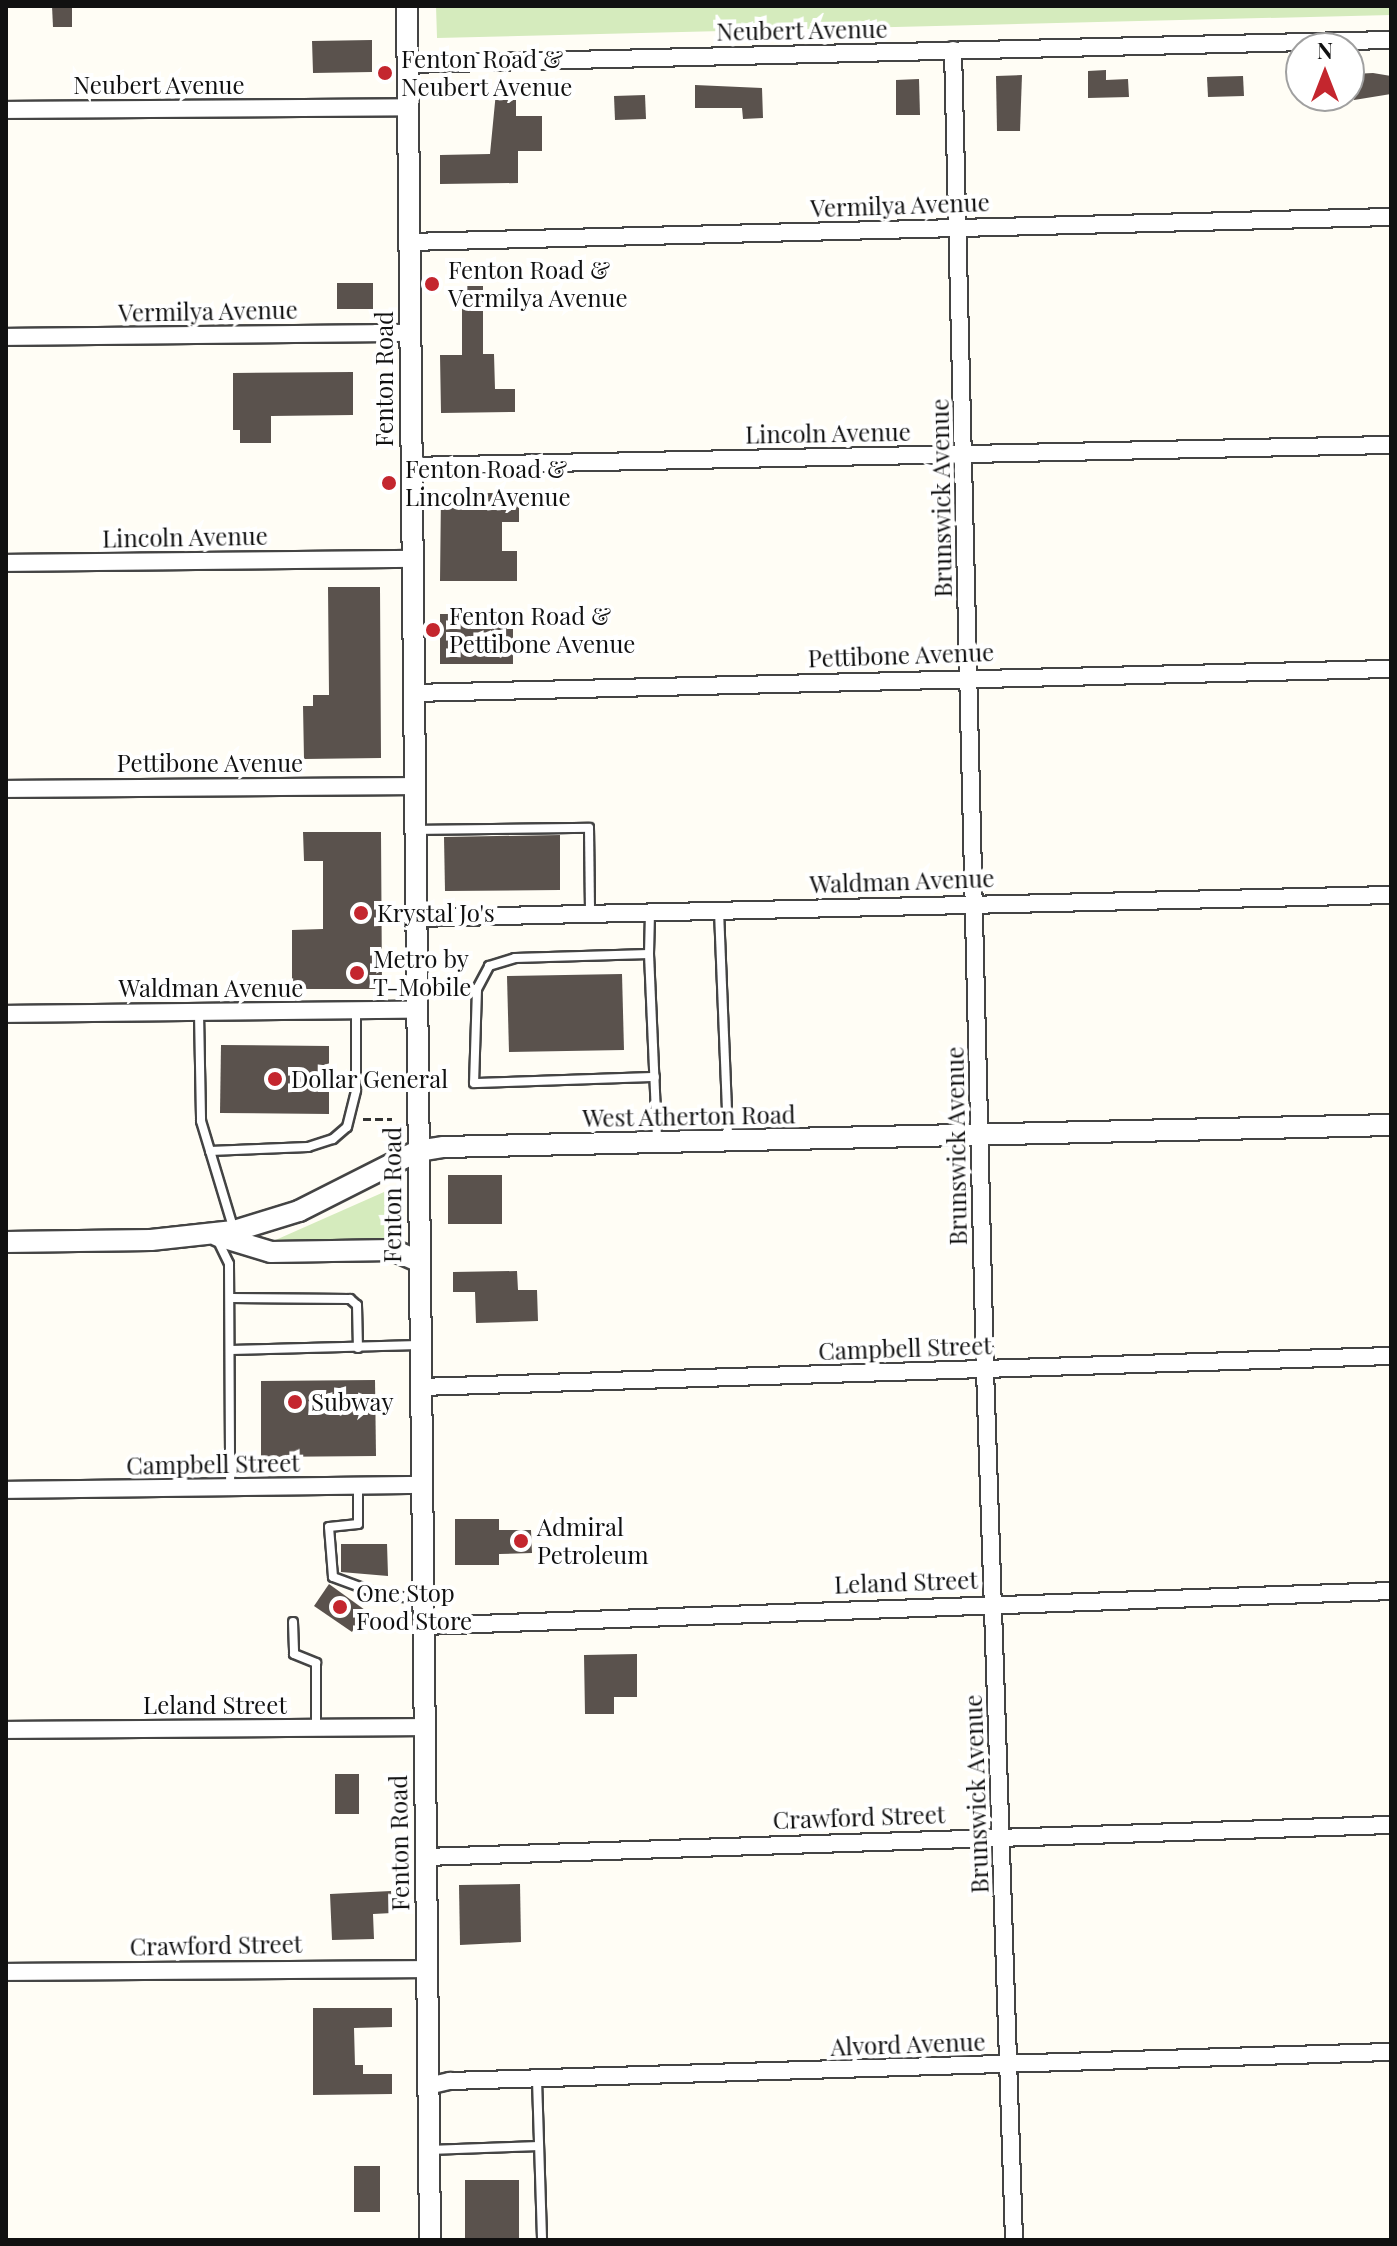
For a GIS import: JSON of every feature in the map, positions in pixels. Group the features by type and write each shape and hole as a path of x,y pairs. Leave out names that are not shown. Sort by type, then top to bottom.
{"street":[{"name":"Fenton Road","path":"407,6 430,2240"},
{"name":"Neubert Avenue","path":"407,64 1391,40"},
{"name":"Brunswick Avenue","path":"953,50 985,1370 1014,2240"},
{"name":"Neubert Avenue","path":"6,110 408,107"},
{"name":"Vermilya Avenue","path":"409,242 1391,217"},
{"name":"Vermilya Avenue","path":"6,337 410,333"},
{"name":"Lincoln Avenue","path":"410,466 1391,445"},
{"name":"Lincoln Avenue","path":"6,563 411,559"},
{"name":"Pettibone Avenue","path":"413,693 968,676 1391,669"},
{"name":"Pettibone Avenue","path":"6,789 414,786"},
{"name":"Waldman Avenue","path":"415,918 1391,895"},
{"name":"Waldman Avenue","path":"6,1014 356,1011 416,1000"},
{"name":"West Atherton Road","path":"6,1242 224,1233 299,1211 418,1151 657,1142 1391,1125"},
{"path":"224,1233 271,1252 393,1250 418,1261"},
{"name":"Campbell Street","path":"420,1387 1391,1356"},
{"name":"Campbell Street","path":"6,1490 421,1485"},
{"name":"Leland Street","path":"423,1626 1391,1591"},
{"name":"Leland Street","path":"6,1730 424,1727"},
{"name":"Crawford Street","path":"425,1857 1391,1825"},
{"name":"Crawford Street","path":"6,1972 427,1969"},
{"name":"Alvord Avenue","path":"428,2086 450,2081 1391,2052"}],"lane":[{"path":"414,831 589,828 590,915"},
{"path":"719,911 728,1141"},
{"path":"650,912 657,1142"},
{"path":"649,954 515,958 489,966 477,989 474,1083 655,1077"},
{"path":"416,1000 477,989"},
{"path":"210,1151 308,1147 333,1139 353,1119 356,1011"},
{"path":"199,1012 201,1121 210,1151 229,1264 230,1489"},
{"path":"231,1298 350,1299 357,1305 358,1348"},
{"path":"231,1350 419,1345"},
{"path":"358,1486 358,1524 329,1527 333,1577 382,1595 422,1599"},
{"path":"293,1622 294,1654 316,1663 316,1728"},
{"path":"537,2079 542,2240"},
{"path":"429,2150 539,2146"}],"path":[{"path":"353,1119 392,1119"}],"green space":[{"path":"436,6 1391,6 1391,15 437,38"},
{"path":"384,1192 390,1201 390,1244 271,1242"}],"building":[{"path":"52,6 72,6 72,27 53,27"},
{"path":"372,40 372,72 313,73 312,41"},
{"path":"1106,70 1106,80 1128,79 1129,97 1088,98 1088,71"},
{"path":"1365,73 1391,76 1391,94 1365,98"},
{"path":"1022,75 1020,131 997,131 996,76"},
{"path":"1243,76 1244,96 1208,97 1207,77"},
{"path":"919,79 920,115 896,115 896,80"},
{"path":"695,85 762,88 763,118 743,119 742,108 695,108"},
{"path":"496,92 516,92 516,116 542,116 542,151 518,151 518,183 440,184 440,155 490,154"},
{"path":"645,95 646,119 615,120 614,96"},
{"path":"337,283 373,283 373,309 337,309"},
{"path":"462,286 483,286 483,354 494,354 495,389 515,389 515,412 441,413 440,355 462,355"},
{"path":"353,372 353,415 271,416 271,443 240,443 240,430 233,430 233,373"},
{"path":"441,493 519,493 519,522 502,522 502,551 517,551 517,581 440,581"},
{"path":"328,587 380,587 381,758 304,759 303,706 313,706 313,695 329,695"},
{"path":"440,614 513,614 513,664 440,664"},
{"path":"303,832 381,832 382,989 292,989 292,930 323,929 323,861 304,861"},
{"path":"560,835 560,890 445,891 444,837"},
{"path":"622,974 624,1050 509,1052 507,976"},
{"name":"Dollar General","path":"221,1045 329,1046 329,1114 220,1113"},
{"path":"448,1175 502,1175 502,1224 448,1224"},
{"path":"517,1271 518,1290 537,1290 538,1321 476,1323 475,1292 453,1292 453,1272"},
{"path":"375,1380 376,1456 261,1457 261,1381"},
{"path":"455,1519 499,1519 499,1530 531,1530 532,1553 499,1554 499,1565 455,1565"},
{"path":"341,1544 387,1544 388,1576 341,1572"},
{"path":"329,1584 365,1610 352,1632 314,1606"},
{"path":"637,1654 637,1697 614,1697 614,1714 585,1714 584,1655"},
{"path":"335,1774 359,1774 359,1814 335,1814"},
{"path":"520,1884 521,1942 460,1945 459,1885"},
{"path":"391,1891 392,1913 373,1914 374,1939 332,1940 330,1894"},
{"path":"313,2008 392,2008 392,2027 354,2028 355,2065 363,2065 363,2074 392,2074 392,2094 313,2095"},
{"path":"354,2166 380,2166 380,2212 354,2212"},
{"path":"465,2180 519,2180 519,2240 465,2240"}],"place":[{"name":"Fenton Road & Neubert Avenue","path":"385,73"},
{"name":"Fenton Road & Vermilya Avenue","path":"432,284"},
{"name":"Fenton Road & Lincoln Avenue","path":"389,483"},
{"name":"Fenton Road & Pettibone Avenue","path":"433,630"},
{"name":"Krystal Jo's","path":"361,913"},
{"name":"Metro by T-Mobile","path":"357,973"},
{"name":"Dollar General","path":"275,1079"},
{"name":"Subway","path":"295,1402"},
{"name":"Admiral Petroleum","path":"521,1541"},
{"name":"One Stop Food Store","path":"340,1607"}]}
